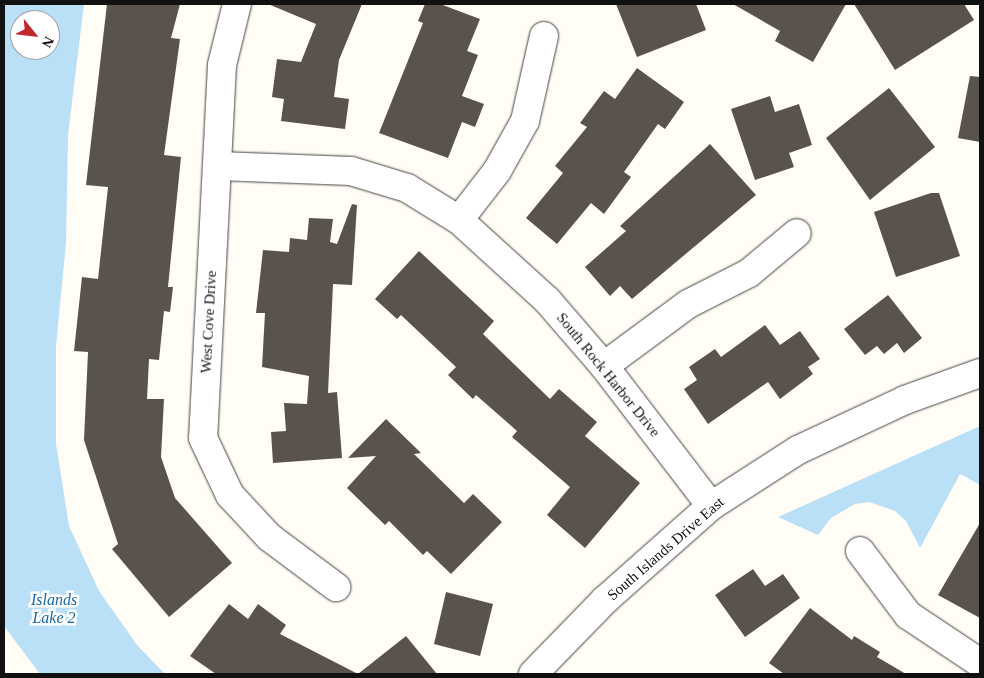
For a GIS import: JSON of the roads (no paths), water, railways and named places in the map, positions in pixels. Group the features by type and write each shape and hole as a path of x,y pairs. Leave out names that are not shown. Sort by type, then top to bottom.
{"street":[{"name":"West Cove Drive","path":"237,4 222,65 203,438 230,495 270,538 336,587"},
{"path":"459,220 497,171 525,121 544,36"},
{"name":"South Rock Harbor Drive","path":"218,166 351,171 407,188 459,220 547,300 604,366 711,506"},
{"path":"604,366 688,304 749,273 797,233"},
{"name":"South Islands Drive East","path":"532,674 605,600 711,506 798,450 905,400 980,373"},
{"path":"860,551 908,616 980,664"}],"water":[{"name":"Islands Lake 2","path":"4,4 84,4 68,135 66,243 56,346 56,444 69,526 99,591 137,645 165,674 40,674 4,626"},
{"path":"980,426 980,485 960,474 920,548 906,521 895,511 869,502 855,504 831,518 818,535 778,517"}]}
